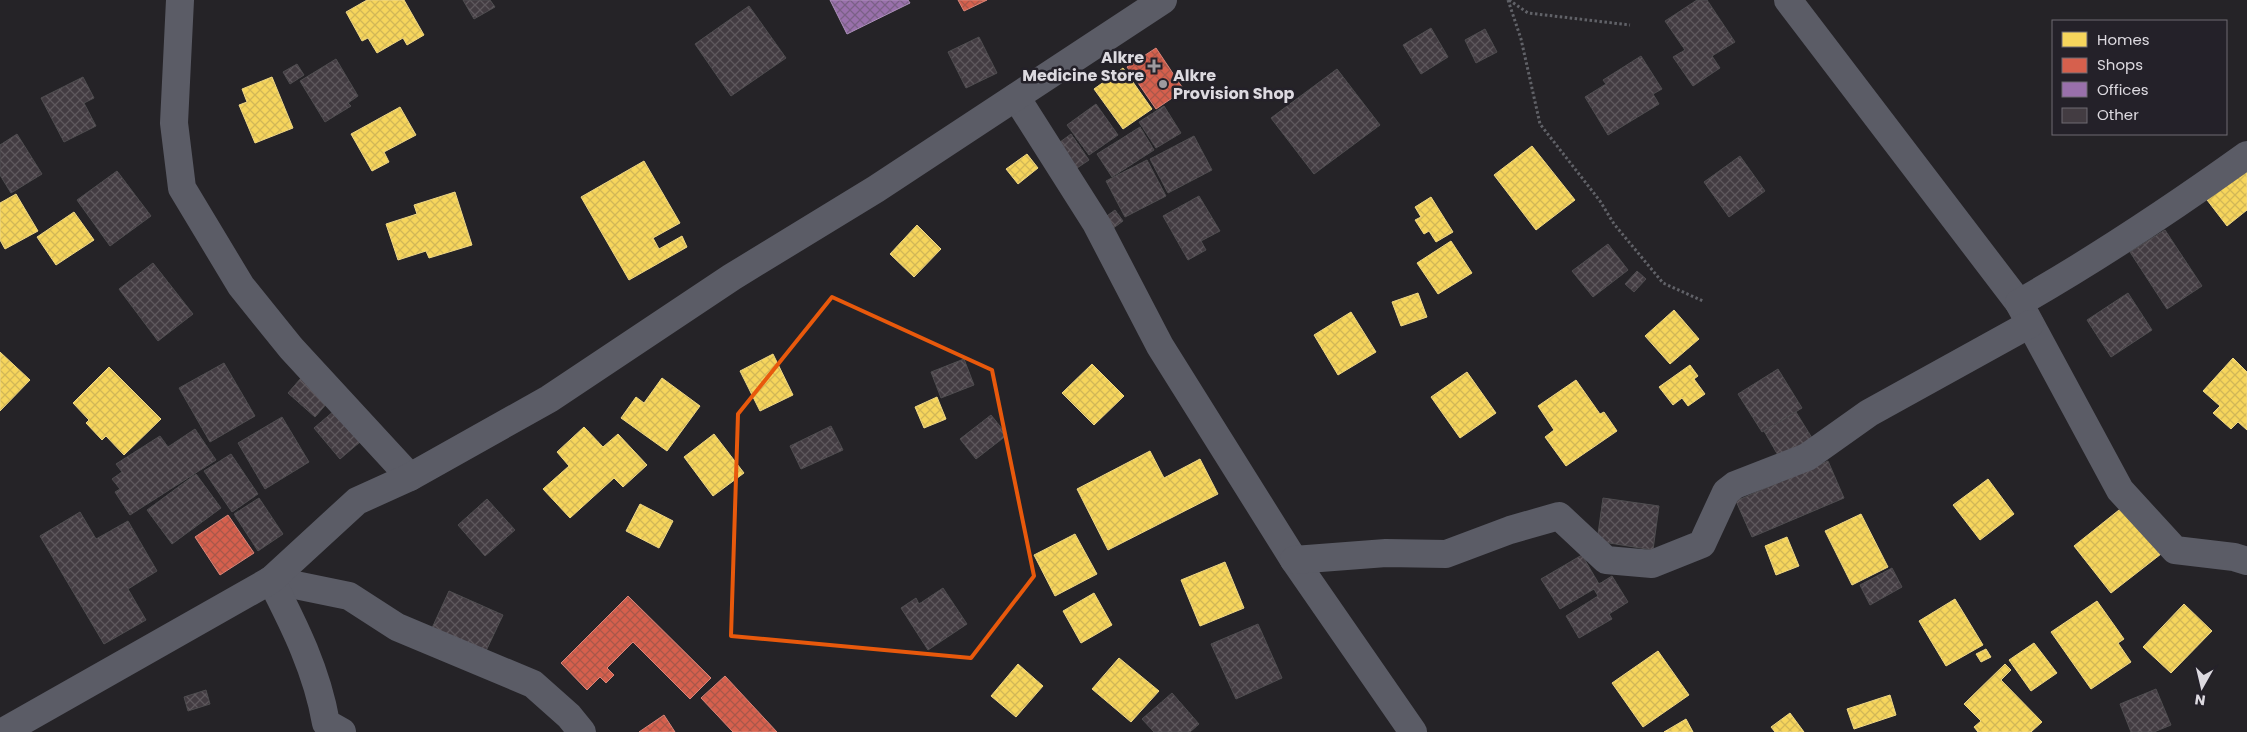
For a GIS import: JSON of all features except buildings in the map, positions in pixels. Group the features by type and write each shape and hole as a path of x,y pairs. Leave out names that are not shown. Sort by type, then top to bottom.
{"street":[{"path":"180,0 174,123 182,188 241,286 291,348 410,478"},
{"path":"3,732 271,580 357,501 410,478 549,399 732,277 876,189 1163,0"},
{"path":"1788,0 2025,314 2120,490 2175,550 2234,557 2247,561"},
{"path":"1016,97 1096,223 1160,346 1294,560 1413,732"},
{"path":"1294,560 1386,553 1446,554 1510,530 1559,516 1606,560 1652,564 1702,544 1726,492 1735,485 1807,458 1869,413 2025,314 2104,253 2247,155"},
{"path":"271,580 301,639 320,692 326,723 342,732"},
{"path":"271,580 349,596 397,626 533,684 569,716 582,732"}],"path":[{"path":"1509,0 1528,12 1630,26"},
{"path":"1509,0 1521,39 1540,124 1600,201 1614,224 1663,283 1703,301"}],"highlighted area":[{"path":"832,297 992,370 1034,576 971,658 731,636 738,414"}],"place":[{"name":"Alkre Medicine Store","path":"1154,66"},
{"name":"Alkre Provision Shop","path":"1163,84"}]}
